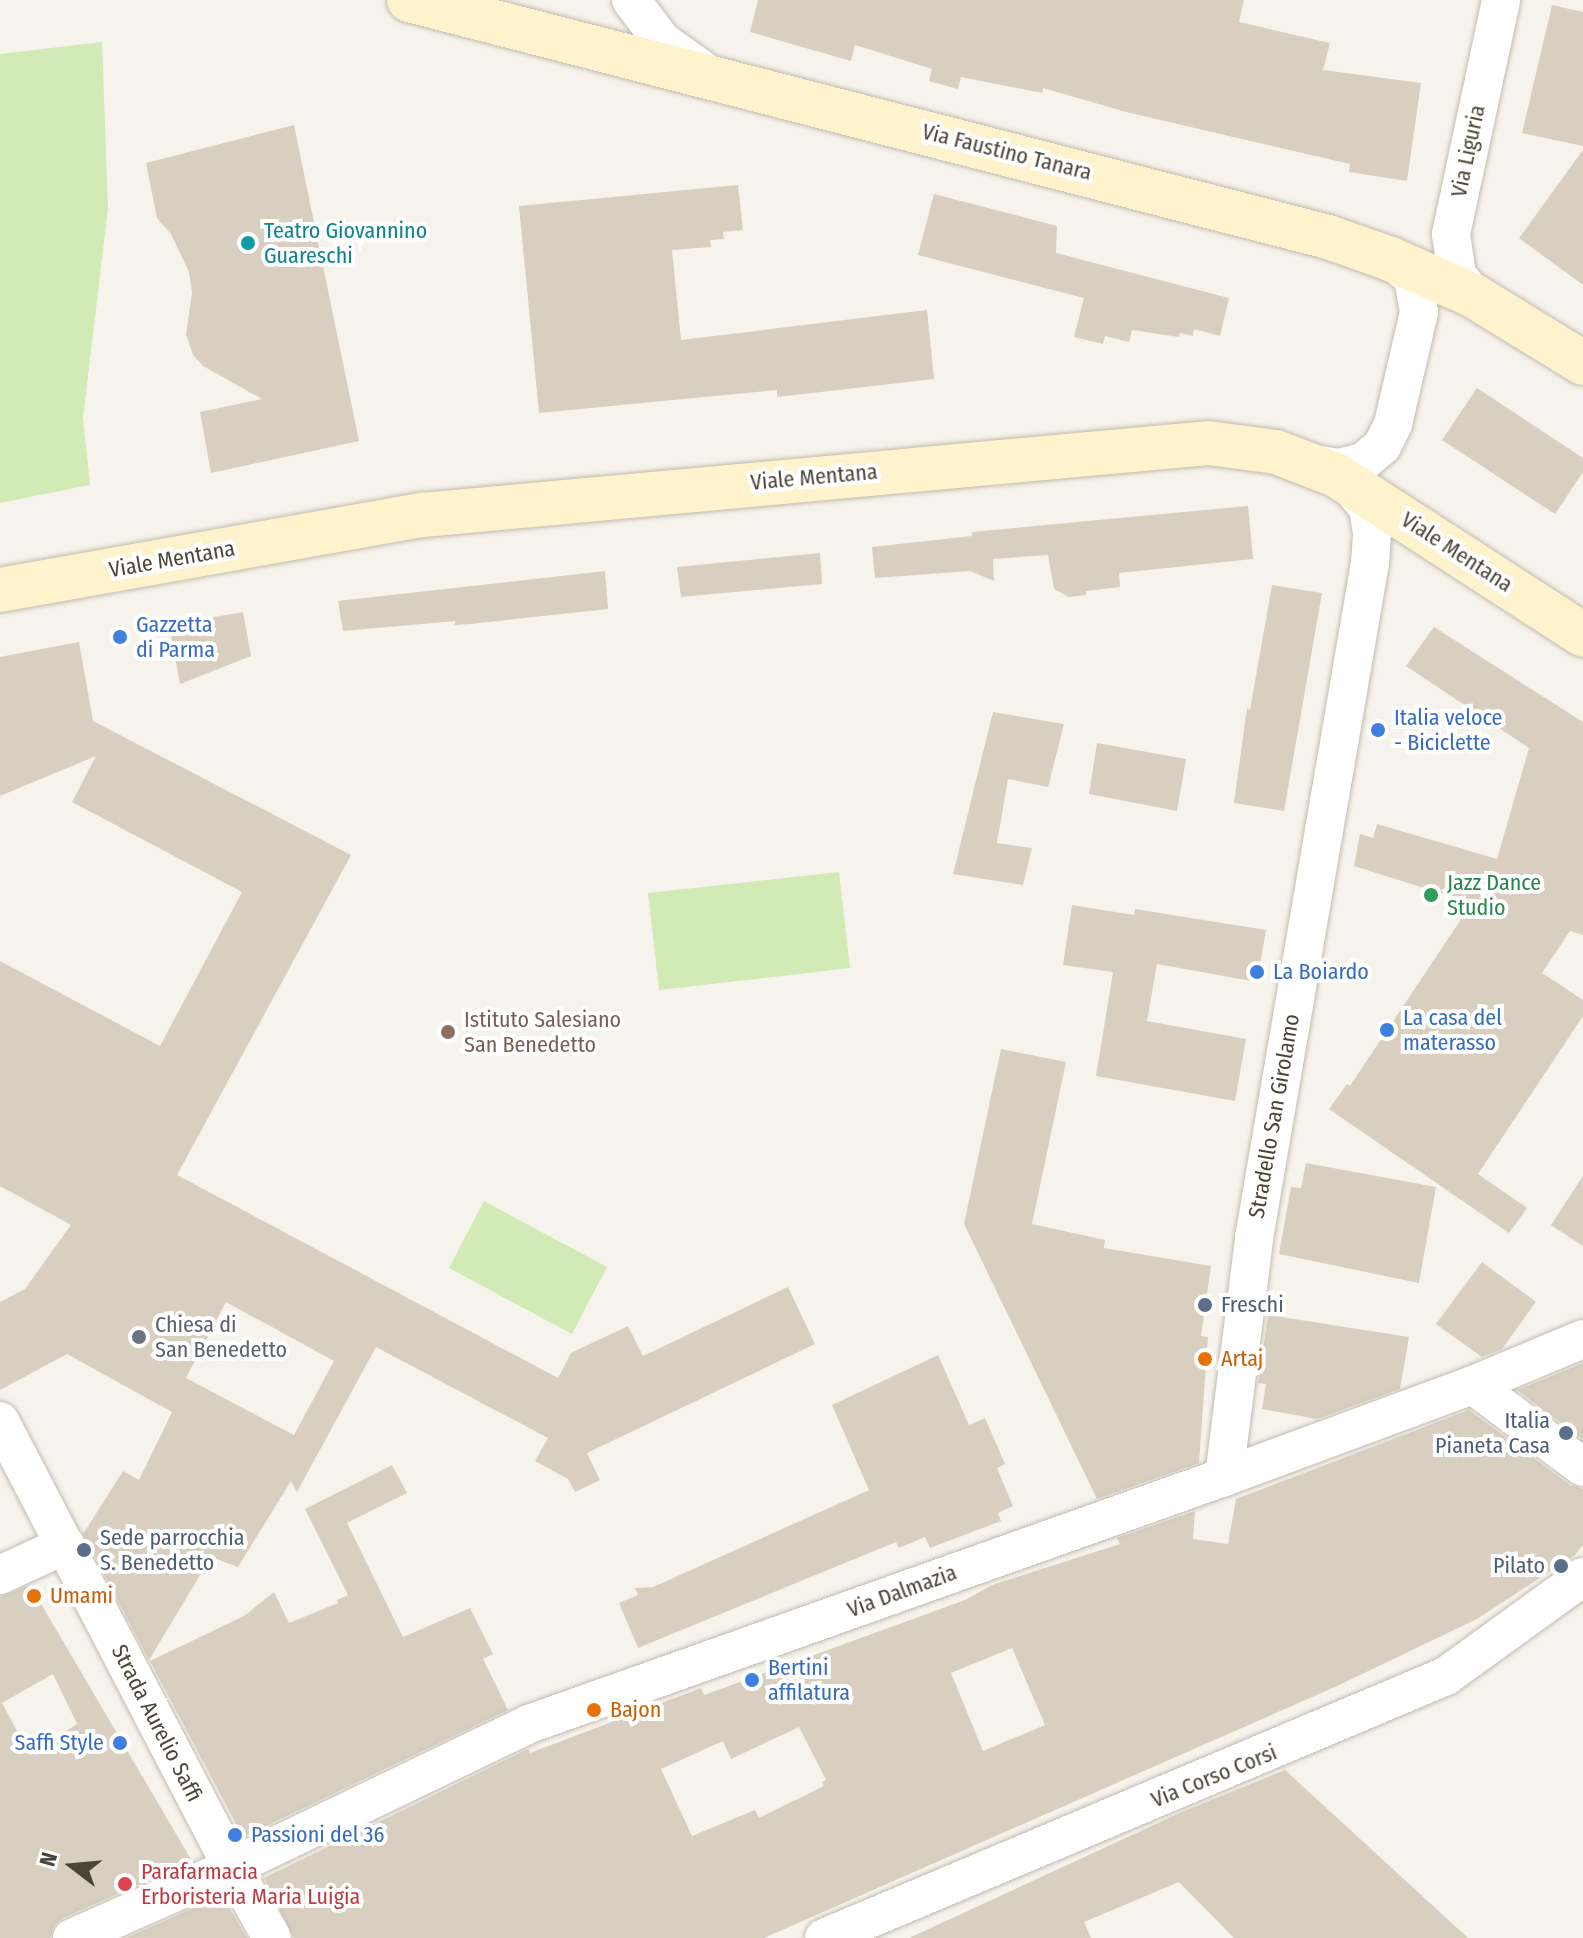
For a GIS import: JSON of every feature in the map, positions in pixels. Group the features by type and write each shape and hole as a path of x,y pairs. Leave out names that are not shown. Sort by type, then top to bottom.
{"main road":[{"name":"Via Faustino Tanara","path":"409,0 1237,211 1388,258 1474,296 1583,363"},
{"name":"Viale Mentana","path":"0,590 359,524 532,503 1184,443 1253,447 1330,473 1583,635"}],"street":[{"path":"631,0 644,21 672,50 707,73 729,82"},
{"name":"Via Liguria","path":"1474,296 1457,275 1451,234 1501,0"},
{"path":"1330,473 1363,462 1382,446 1393,424 1419,312 1413,278 1388,258"},
{"name":"Stradello San Girolamo","path":"1224,1477 1254,1238 1370,563 1372,533 1368,508 1330,473"},
{"name":"Via Dalmazia","path":"72,1938 232,1867 529,1724 1224,1477 1473,1385 1583,1339"},
{"path":"1473,1385 1583,1467"},
{"name":"Strada Aurelio Saffi","path":"0,1421 272,1938"},
{"path":"0,1575 65,1545"},
{"name":"Via Corso Corsi","path":"824,1938 1446,1676 1583,1577"}],"green space":[{"path":"102,42 108,208 83,418 90,485 0,503 0,54"},
{"path":"839,872 850,968 659,990 648,893"},
{"path":"484,1201 607,1267 572,1334 449,1268"}],"building":[{"path":"758,0 1244,0 1239,22 1330,43 1323,70 1421,83 1407,181 1349,172 1350,164 1126,112 1043,88 1042,93 961,77 958,89 929,81 932,69 855,45 851,61 750,32"},
{"path":"1552,5 1583,12 1583,146 1522,133"},
{"name":"Teatro Giovannino Guareschi","path":"294,125 359,441 211,473 200,412 262,399 203,366 193,355 186,334 192,293 189,272 171,234 157,218 146,163"},
{"path":"1583,150 1583,285 1519,238"},
{"path":"738,185 743,230 723,232 724,239 710,240 711,247 672,250 681,340 927,310 934,379 777,397 777,390 539,413 519,206"},
{"path":"934,194 1057,226 1056,253 1229,298 1220,336 1194,329 1193,336 1180,333 1179,337 1132,330 1129,342 1105,336 1103,344 1074,337 1084,298 918,255"},
{"path":"1477,388 1583,458 1583,472 1555,514 1442,440"},
{"path":"1248,506 1253,559 1119,573 1120,587 1086,591 1086,595 1069,597 1054,589 1048,555 993,559 994,581 970,571 875,578 872,547 972,536 972,532"},
{"path":"820,553 822,584 681,597 677,567"},
{"path":"605,571 608,609 470,624 455,625 455,621 343,631 338,601"},
{"path":"1272,585 1322,593 1284,811 1234,803 1247,708 1250,710"},
{"path":"243,612 251,656 180,684 169,625"},
{"path":"1434,627 1583,722 1583,935 1570,931 1542,973 1583,1000 1583,1016 1478,1174 1527,1208 1509,1233 1329,1109 1347,1084 1350,1086 1472,903 1354,866 1360,834 1373,838 1377,824 1497,859 1529,748 1406,666"},
{"path":"79,642 93,721 351,855 177,1175 558,1378 571,1353 628,1326 643,1356 788,1287 815,1344 587,1453 600,1480 575,1492 568,1479 535,1461 548,1438 376,1347 297,1492 291,1481 238,1567 211,1557 149,1660 83,1534 123,1471 139,1480 172,1412 67,1354 0,1390 0,1302 25,1289 71,1225 0,1186 0,961 160,1046 242,892 72,802 96,756 0,796 0,657","holes":["226,1302 334,1361 294,1435 186,1378"]},
{"path":"993,712 1064,724 1048,787 1008,779 997,843 1032,848 1023,885 953,874"},
{"path":"1097,743 1186,759 1177,811 1089,794"},
{"path":"1072,905 1134,915 1135,909 1266,930 1257,982 1157,964 1147,1021 1246,1039 1235,1101 1096,1076 1113,972 1063,965"},
{"path":"1001,1049 1066,1062 1032,1224 1105,1240 1104,1248 1211,1266 1201,1336 1208,1337 1199,1463 1097,1499 964,1224"},
{"path":"1306,1163 1436,1187 1419,1283 1279,1254 1291,1187 1301,1188"},
{"path":"1583,1176 1583,1246 1551,1225"},
{"path":"1482,1262 1536,1302 1502,1349 1482,1357 1436,1324"},
{"path":"1268,1315 1409,1337 1400,1389 1317,1419 1262,1409 1266,1384 1258,1383"},
{"path":"938,1355 969,1425 985,1418 1005,1464 997,1468 1013,1506 998,1513 1001,1521 930,1548 925,1537 899,1548 896,1542 638,1648 619,1603 638,1595 635,1588 653,1587 869,1490 832,1405"},
{"path":"1583,1363 1583,1440 1517,1390"},
{"path":"1469,1410 1570,1485 1583,1489 1583,1545 1575,1555 1477,1619 1335,1687 764,1938 294,1938 264,1878 528,1749 530,1753 701,1688 704,1695 965,1600 992,1585 1120,1544 1117,1538 1195,1511 1193,1539 1228,1544 1236,1499","holes":["1012,1648 1045,1725 983,1751 951,1673","799,1727 826,1780 822,1782 824,1786 759,1818 755,1810 692,1836 661,1769 723,1741 731,1759"]},
{"path":"392,1465 407,1493 347,1523 403,1637 470,1608 493,1654 483,1659 508,1710 243,1837 150,1661 244,1616 274,1592 289,1623 338,1603 337,1600 348,1595 305,1509"},
{"path":"30,1585 192,1861 63,1918 54,1926 50,1938 0,1938 0,1597","holes":["53,1674 77,1724 30,1755 2,1703"]},
{"path":"1285,1770 1468,1938 1234,1938 1179,1882 1084,1922 1091,1938 909,1938 1184,1811"},
{"path":"223,1897 247,1938 126,1938 212,1900"}],"place":[{"name":"Teatro Giovannino Guareschi","path":"248,243"},
{"name":"Gazzetta di Parma","path":"120,637"},
{"name":"Italia veloce - Biciclette","path":"1378,730"},
{"name":"Jazz Dance Studio","path":"1431,895"},
{"name":"La Boiardo","path":"1257,972"},
{"name":"La casa del materasso","path":"1387,1030"},
{"name":"Istituto Salesiano San Benedetto","path":"448,1032"},
{"name":"Freschi","path":"1205,1305"},
{"name":"Chiesa di San Benedetto","path":"139,1337"},
{"name":"Artaj","path":"1205,1359"},
{"name":"Italia Pianeta Casa","path":"1566,1433"},
{"name":"Sede parrocchia S. Benedetto","path":"84,1550"},
{"name":"Pilato","path":"1561,1566"},
{"name":"Umami","path":"34,1596"},
{"name":"Bertini affilatura","path":"752,1680"},
{"name":"Bajon","path":"594,1710"},
{"name":"Saffi Style","path":"120,1743"},
{"name":"Passioni del 36","path":"235,1835"},
{"name":"Parafarmacia Erboristeria Maria Luigia","path":"125,1884"}]}
